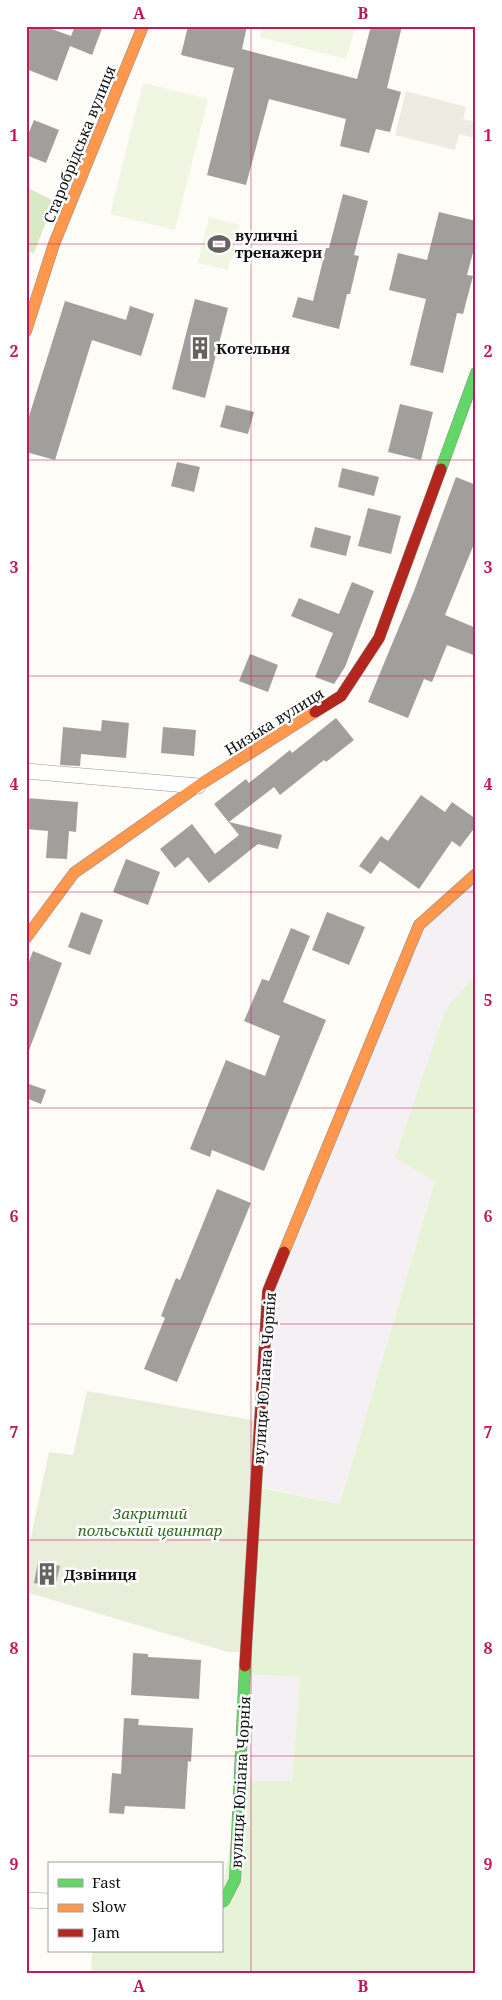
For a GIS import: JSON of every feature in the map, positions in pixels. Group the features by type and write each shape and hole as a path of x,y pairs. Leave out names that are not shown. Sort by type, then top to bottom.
{"street":[{"name":"Старобрідська вулиця","path":"26,331 54,244 144,26"},
{"name":"Низька вулиця","path":"26,938 74,873 198,786 340,696 379,638 471,397 476,373"},
{"path":"26,771 198,786"},
{"name":"вулиця Юліана Чорнія","path":"222,1902 235,1880 246,1652 268,1291 419,925 476,874"},
{"path":"26,1900 48,1901"}],"shaded area":[{"path":"406,91 466,107 463,119 476,122 475,138 459,134 455,150 395,135"},
{"path":"476,874 476,974 446,1009 435,1181 340,1504 257,1486 268,1291 419,925"},
{"path":"245,1674 300,1677 292,1781 240,1781"}],"green space":[{"path":"263,26 355,26 346,59 260,37"},
{"path":"143,83 208,99 175,230 110,214"},
{"path":"26,187 54,201 34,253 26,250"},
{"name":"вуличні тренажери","path":"209,217 240,225 228,270 198,263"},
{"path":"476,974 476,1974 91,1974 92,1952 222,1952 222,1896 240,1781 292,1781 300,1677 245,1674 257,1487 340,1504 435,1181 395,1158 446,1009"},
{"name":"Закритий польський цвинтар","path":"87,1391 258,1421 244,1652 228,1652 26,1592 26,1560 49,1452 73,1455"}],"building":[{"path":"31,26 43,26 71,36 75,26 103,26 92,55 70,46 57,81 26,69 26,38"},
{"path":"188,26 247,26 242,49 357,79 371,26 402,26 387,88 401,92 390,132 376,129 369,153 340,146 346,119 269,99 246,185 207,175 234,68 181,55"},
{"path":"34,120 59,130 46,163 26,155 26,140"},
{"path":"343,194 368,201 354,255 359,256 350,294 347,294 339,329 292,317 298,297 313,301 326,248 329,248"},
{"path":"439,212 476,221 476,241 467,275 473,276 463,314 457,313 443,373 410,365 426,299 389,290 398,253 427,260"},
{"name":"Котельня","path":"195,299 228,308 205,398 172,389"},
{"path":"65,301 126,320 130,306 154,314 141,356 92,340 55,460 26,452 26,426"},
{"path":"400,404 433,412 421,460 388,452"},
{"path":"226,405 254,412 248,434 220,427"},
{"path":"177,462 200,467 194,492 171,486"},
{"path":"342,468 379,477 374,496 338,487"},
{"path":"456,477 476,485 476,539 445,615 476,628 476,656 447,645 432,682 424,679 408,718 368,702 414,591"},
{"path":"368,508 401,516 391,554 358,546"},
{"path":"315,527 351,536 346,556 310,547"},
{"path":"352,582 374,591 345,667 334,684 315,677 333,633 291,616 299,598 339,614"},
{"path":"250,654 278,665 268,692 239,681"},
{"path":"336,718 354,740 326,762 324,760 280,795 274,787 229,822 282,835 278,849 258,844 209,883 188,857 175,868 160,849 192,824 215,854 239,835 214,804 246,779 249,783 290,750 292,753"},
{"path":"102,720 129,723 126,758 81,754 80,766 60,765 63,727 101,731"},
{"path":"163,727 196,730 194,756 161,753"},
{"path":"421,795 445,812 452,802 476,819 476,826 460,847 452,841 419,889 380,861 371,874 359,866 381,836 388,841"},
{"path":"26,798 78,802 76,832 69,831 67,859 46,858 48,831 26,829"},
{"path":"126,859 160,872 148,905 113,892"},
{"path":"81,912 103,920 90,955 68,947"},
{"path":"327,912 365,927 349,965 312,950"},
{"path":"291,928 310,936 283,1002 326,1020 264,1171 212,1150 210,1157 190,1149 226,1060 265,1076 280,1036 244,1021 262,979 269,981"},
{"path":"33,951 62,963 28,1053 26,969"},
{"path":"26,1083 46,1090 41,1104 26,1098"},
{"path":"217,1189 251,1203 177,1382 144,1369 165,1318 161,1316 176,1278 180,1280"},
{"name":"Дзвіниця","path":"38,1561 60,1566 55,1587 34,1583"},
{"path":"133,1653 148,1654 148,1657 201,1660 199,1699 131,1695"},
{"path":"124,1718 139,1719 138,1725 193,1728 191,1762 188,1761 185,1809 125,1806 124,1814 109,1813 112,1773 121,1774"}],"traffic: fast":[{"path":"441,469 476,373"},
{"path":"222,1902 235,1880 245,1666"}],"traffic: slow":[{"path":"26,331 54,244 143,26"},
{"path":"26,938 74,873 198,786 315,712"},
{"path":"284,1252 419,925 476,874"}],"traffic: jam":[{"path":"315,712 341,696 379,638 441,469"},
{"path":"245,1666 268,1291 284,1252"}],"place":[{"name":"вуличні тренажери","path":"219,244"},
{"name":"Котельня","path":"200,348"},
{"name":"Дзвіниця","path":"47,1574"}]}
